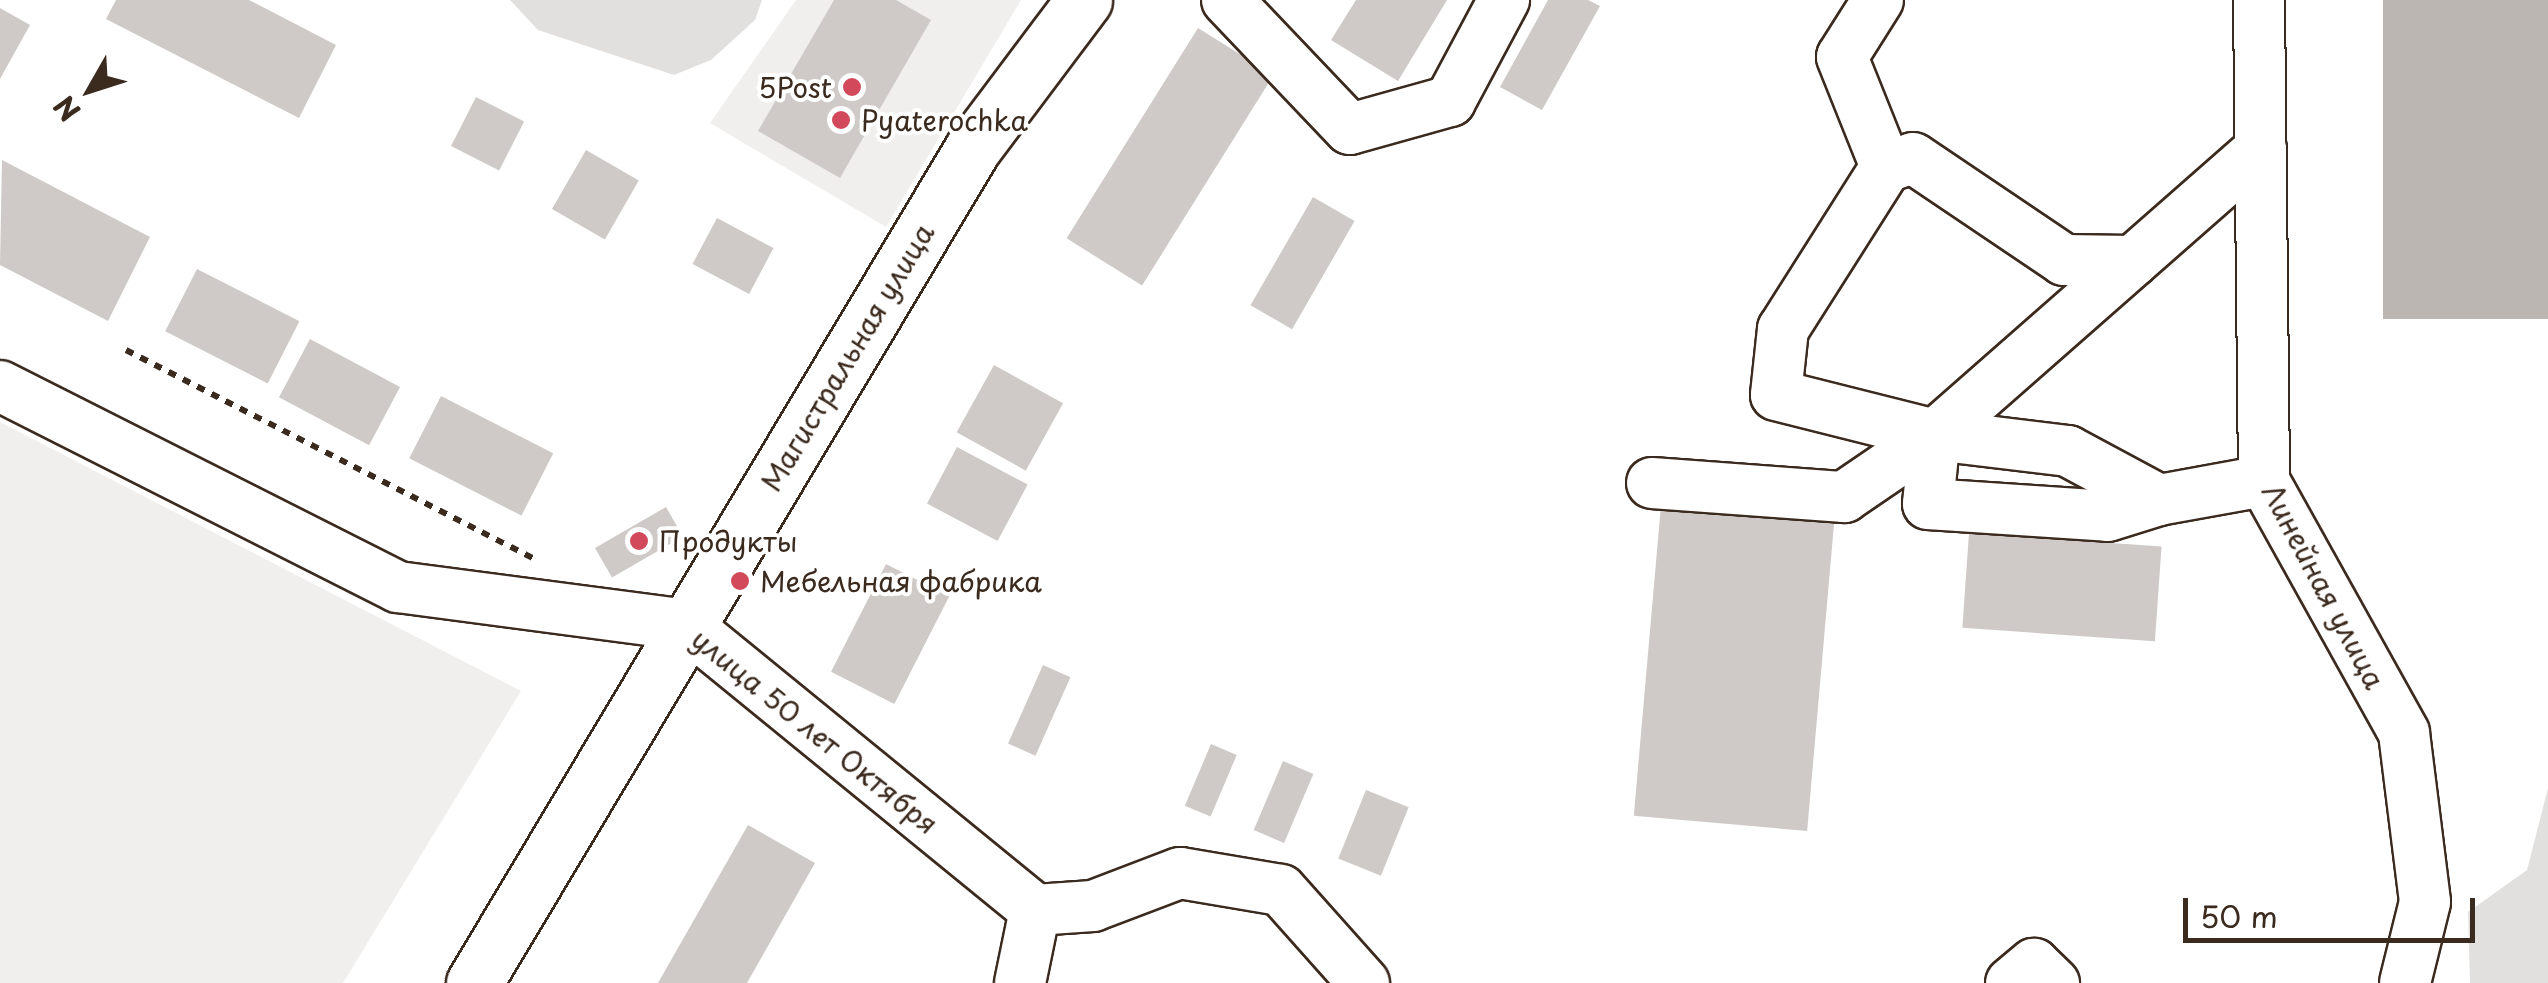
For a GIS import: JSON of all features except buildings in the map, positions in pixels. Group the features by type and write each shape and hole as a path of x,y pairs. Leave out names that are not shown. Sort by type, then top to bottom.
{"main road":[{"name":"Магистральная улица","path":"474,983 973,148 1084,0"}],"street":[{"path":"1227,0 1350,129 1450,101 1504,0"},
{"path":"1878,0 1842,57 1886,167"},
{"name":"Линейная улица","path":"2259,0 2264,481 2404,733 2425,902 2406,983"},
{"path":"1652,483 1844,497 1935,436 2261,149"},
{"path":"2133,261 2064,260 1913,158 1886,167 1783,329 1776,395 1935,436 2068,450 2159,500"},
{"name":"улица 50 лет Октября","path":"0,386 398,587 686,625 1035,910"},
{"path":"1935,436 1928,504 2108,516 2159,500 2264,481"},
{"path":"1020,983 1035,910 1093,906 1180,873 1281,890 1364,983"},
{"path":"2011,983 2034,964 2054,983"}],"path":[{"path":"126,350 549,566"}],"shaded area":[{"path":"510,0 762,0 755,20 711,60 674,75 538,30"},
{"path":"796,0 1021,0 886,227 710,123"},
{"path":"2383,0 2548,0 2548,319 2383,319"},
{"path":"0,422 521,691 343,983 0,983"},
{"path":"2548,788 2548,983 2470,983 2468,912 2527,870"}],"place":[{"name":"5Post","path":"852,87"},
{"name":"Pyaterochka","path":"841,120"},
{"name":"Продукты","path":"639,541"},
{"name":"Мебельная фабрика","path":"740,581"}]}
